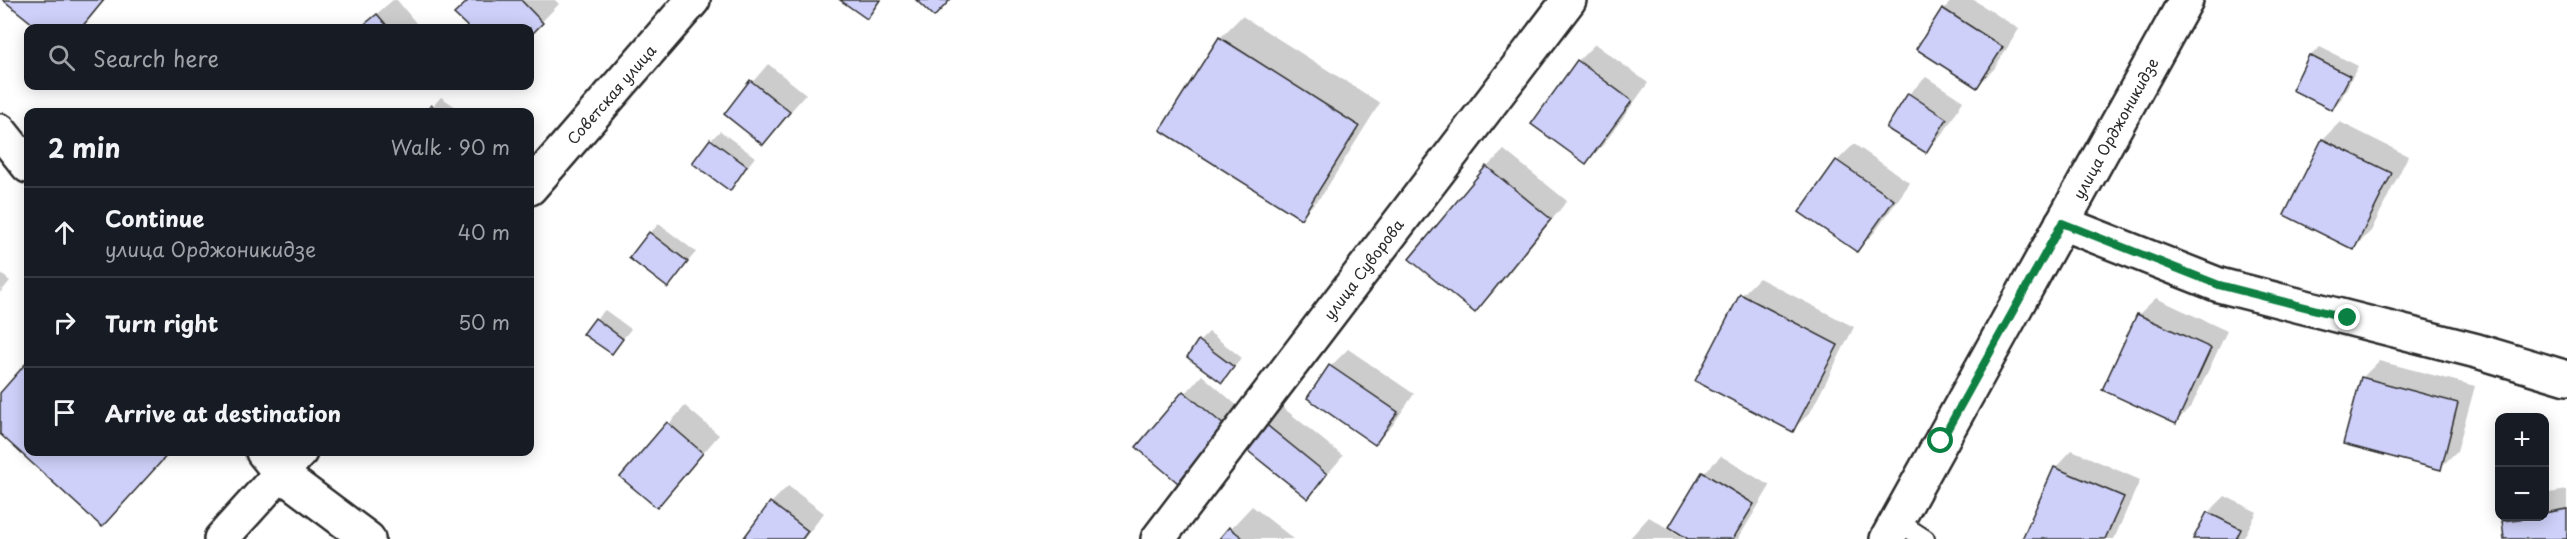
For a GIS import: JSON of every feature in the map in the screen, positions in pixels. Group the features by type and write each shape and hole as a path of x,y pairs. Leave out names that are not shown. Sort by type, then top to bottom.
{"street":[{"name":"Советская улица","path":"534,183 693,0"},
{"name":"улица Суворова","path":"1158,539 1569,0"},
{"name":"улица Орджоникидзе","path":"1892,530 2186,0"},
{"path":"0,131 24,161"},
{"path":"2062,223 2219,285 2477,351 2567,378"},
{"path":"221,539 281,459 368,539"}],"lane":[{"path":"1892,530 1925,539"}],"building":[{"path":"3,0 104,0 84,24 33,24"},
{"path":"469,0 521,0 543,23 534,32 534,24 465,24 454,14"},
{"path":"840,0 880,0 867,19"},
{"path":"916,0 950,0 934,17"},
{"path":"1942,8 2003,47 1977,88 1916,49"},
{"path":"377,14 386,24 365,24"},
{"path":"1219,37 1359,126 1301,219 1160,130"},
{"path":"2309,55 2350,76 2332,110 2292,90"},
{"path":"1577,60 1632,101 1586,164 1531,124"},
{"path":"750,80 790,112 763,145 724,114"},
{"path":"1908,93 1947,119 1926,153 1886,128"},
{"path":"710,139 747,166 730,191 692,163"},
{"path":"2322,139 2392,173 2354,250 2284,215"},
{"path":"1836,160 1894,200 1857,252 1799,212"},
{"path":"1486,166 1551,219 1475,313 1409,259"},
{"path":"649,232 688,262 668,288 629,258"},
{"path":"1740,294 1838,345 1793,432 1695,381"},
{"path":"2137,314 2211,348 2176,424 2102,390"},
{"path":"595,318 623,339 612,354 583,334"},
{"path":"1198,340 1234,367 1222,383 1187,357"},
{"path":"1329,365 1398,412 1375,445 1307,398"},
{"path":"24,366 24,456 0,434 0,393"},
{"path":"2361,377 2458,403 2441,470 2343,444"},
{"path":"1183,391 1225,426 1178,483 1136,447"},
{"path":"667,422 703,453 657,508 620,477"},
{"path":"1263,422 1327,474 1308,499 1243,447"},
{"path":"24,456 166,456 102,527"},
{"path":"2054,467 2124,497 2105,539 2022,539"},
{"path":"1702,472 1754,504 1733,539 1688,539 1669,527"},
{"path":"770,502 808,531 802,539 743,539"},
{"path":"2567,509 2567,539 2504,539 2502,521 2549,521 2549,512"},
{"path":"2207,512 2241,529 2236,539 2193,539"},
{"path":"1229,527 1244,539 1219,539"}],"route":[{"path":"1941,441 2062,223 2219,285 2348,318"}]}
